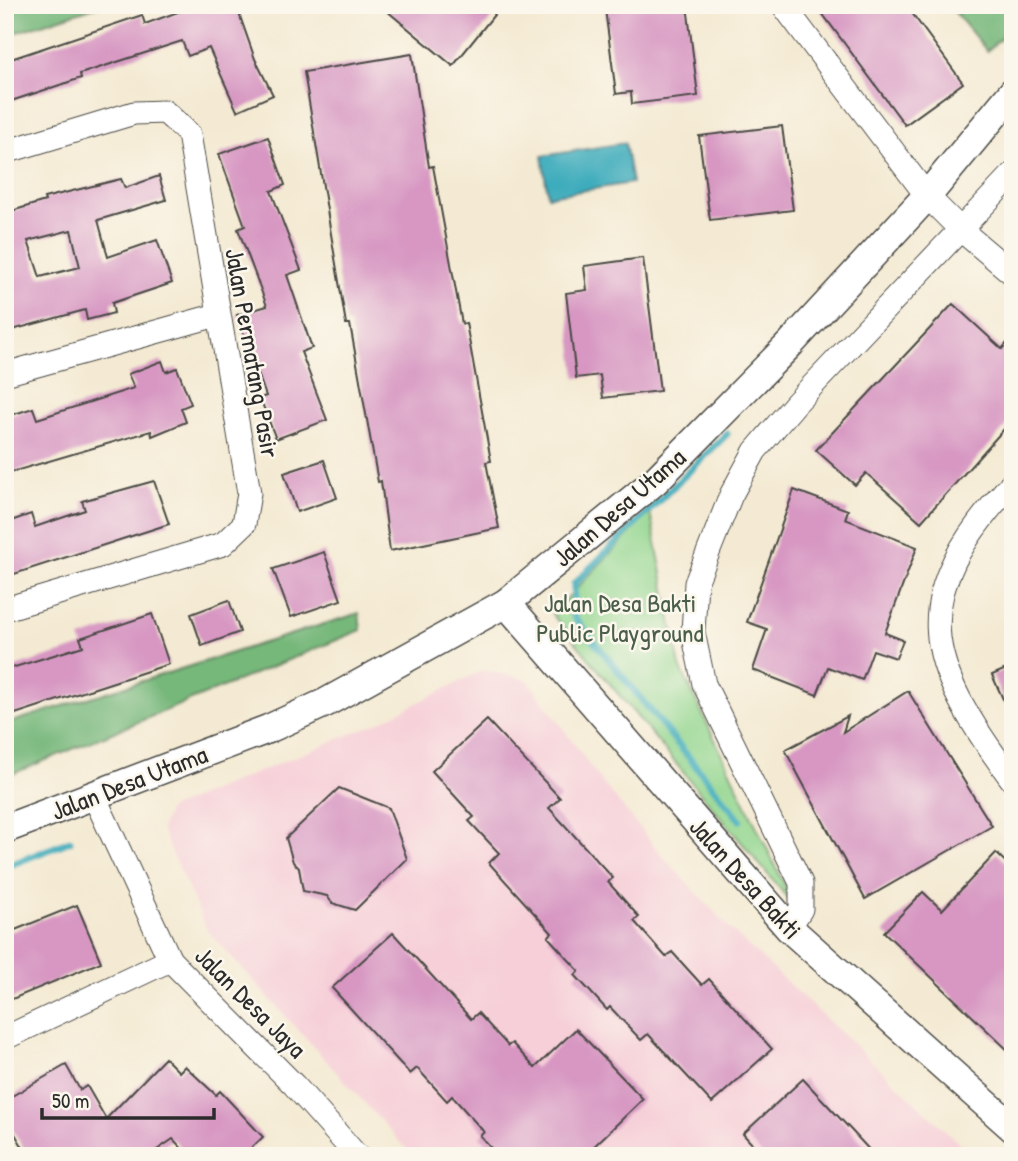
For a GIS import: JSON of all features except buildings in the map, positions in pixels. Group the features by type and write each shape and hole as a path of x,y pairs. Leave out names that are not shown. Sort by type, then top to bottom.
{"street":[{"path":"783,5 927,196 961,230 1013,274"},
{"name":"Jalan Desa Utama","path":"5,829 268,729 325,703 506,603 655,481 791,343 927,196 1013,92"},
{"name":"Jalan Permatang Pasir","path":"5,152 134,113 165,112 189,134 216,315 248,493 244,524 223,544 5,610"},
{"path":"789,928 802,909 801,883 704,684 693,632 696,583 730,495 755,451 796,403 1013,174"},
{"path":"5,374 216,315"},
{"path":"1013,482 983,514 954,555 941,591 936,617 940,650 953,687 986,744 1013,781"},
{"name":"Jalan Desa Bakti","path":"506,603 789,928 1013,1128"},
{"name":"Jalan Desa Jaya","path":"94,796 170,960 294,1085 357,1156"},
{"path":"5,1038 170,960"}],"shaded area":[{"path":"483,670 528,680 598,777 661,854 729,928 973,1156 413,1156 207,930 161,829 169,809 377,723"}],"green space":[{"path":"5,5 101,5 5,36"},
{"path":"949,5 1013,5 1013,27 987,51"},
{"name":"Jalan Desa Bakti Public Playground","path":"650,512 680,667 795,907 552,614"},
{"path":"359,613 361,630 5,777 5,724"}],"water":[{"path":"625,143 632,183 548,196 542,156"}],"waterway":[{"path":"727,434 574,584 574,617 740,820"},
{"path":"5,867 70,841"}]}
